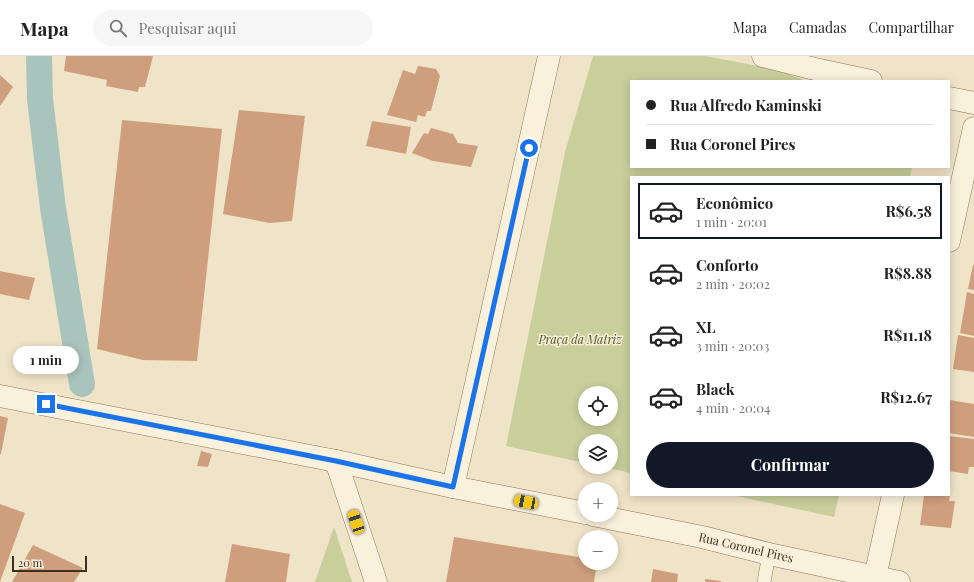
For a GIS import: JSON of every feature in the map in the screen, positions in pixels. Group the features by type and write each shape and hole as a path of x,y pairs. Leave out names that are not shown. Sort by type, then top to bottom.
{"street":[{"path":"453,487 549,56"},
{"path":"762,56 817,62 868,80"},
{"path":"950,98 974,103"},
{"path":"950,236 974,128"},
{"path":"0,396 336,461 453,487 578,512"},
{"path":"336,461 376,582"},
{"path":"875,577 893,496"},
{"name":"Rua Coronel Pires","path":"618,520 702,537 769,554 899,582"}],"lane":[{"path":"764,582 769,554"}],"green space":[{"name":"Praça da Matriz","path":"593,56 705,56 775,69 803,80 630,80 630,168 912,168 910,176 630,176 630,473 618,470 618,434 578,434 578,461 506,446 565,152"},
{"path":"737,496 839,496 834,517"},
{"path":"334,527 352,582 315,582"}],"building":[{"path":"66,56 153,56 145,87 139,87 138,92 106,86 107,80 64,71"},
{"path":"418,66 436,69 440,76 431,111 427,111 425,117 418,115 416,122 387,115 403,70 415,74"},
{"path":"0,75 13,87 0,106"},
{"path":"239,110 305,116 292,221 270,223 223,214"},
{"path":"122,120 222,129 197,361 143,360 97,349"},
{"path":"372,121 411,127 406,154 366,146"},
{"path":"431,128 453,134 458,143 478,146 471,167 433,161 412,153 424,133 428,134"},
{"path":"974,265 974,290 968,289"},
{"path":"0,271 35,278 29,300 0,294"},
{"path":"967,292 974,294 974,336 960,333"},
{"path":"958,335 974,338 974,372 953,369"},
{"path":"950,400 974,404 974,437 950,433"},
{"path":"0,416 8,418 1,454 0,454"},
{"path":"950,436 974,439 974,467 969,467 968,474 950,471"},
{"path":"201,451 212,454 208,467 197,466"},
{"path":"924,496 950,496 949,501 955,501 951,528 920,525"},
{"path":"0,504 25,513 0,582"},
{"path":"454,537 578,557 578,570 596,570 594,582 446,582"},
{"path":"232,544 290,554 286,582 225,582"},
{"path":"33,545 83,568 74,582 12,582"},
{"path":"653,569 678,574 677,582 651,582"},
{"path":"705,579 721,581 721,582 705,582"}],"waterway":[{"path":"39,56 40,99 53,208 82,384"}],"route":[{"path":"46,404 336,461 453,487 529,148"}]}
